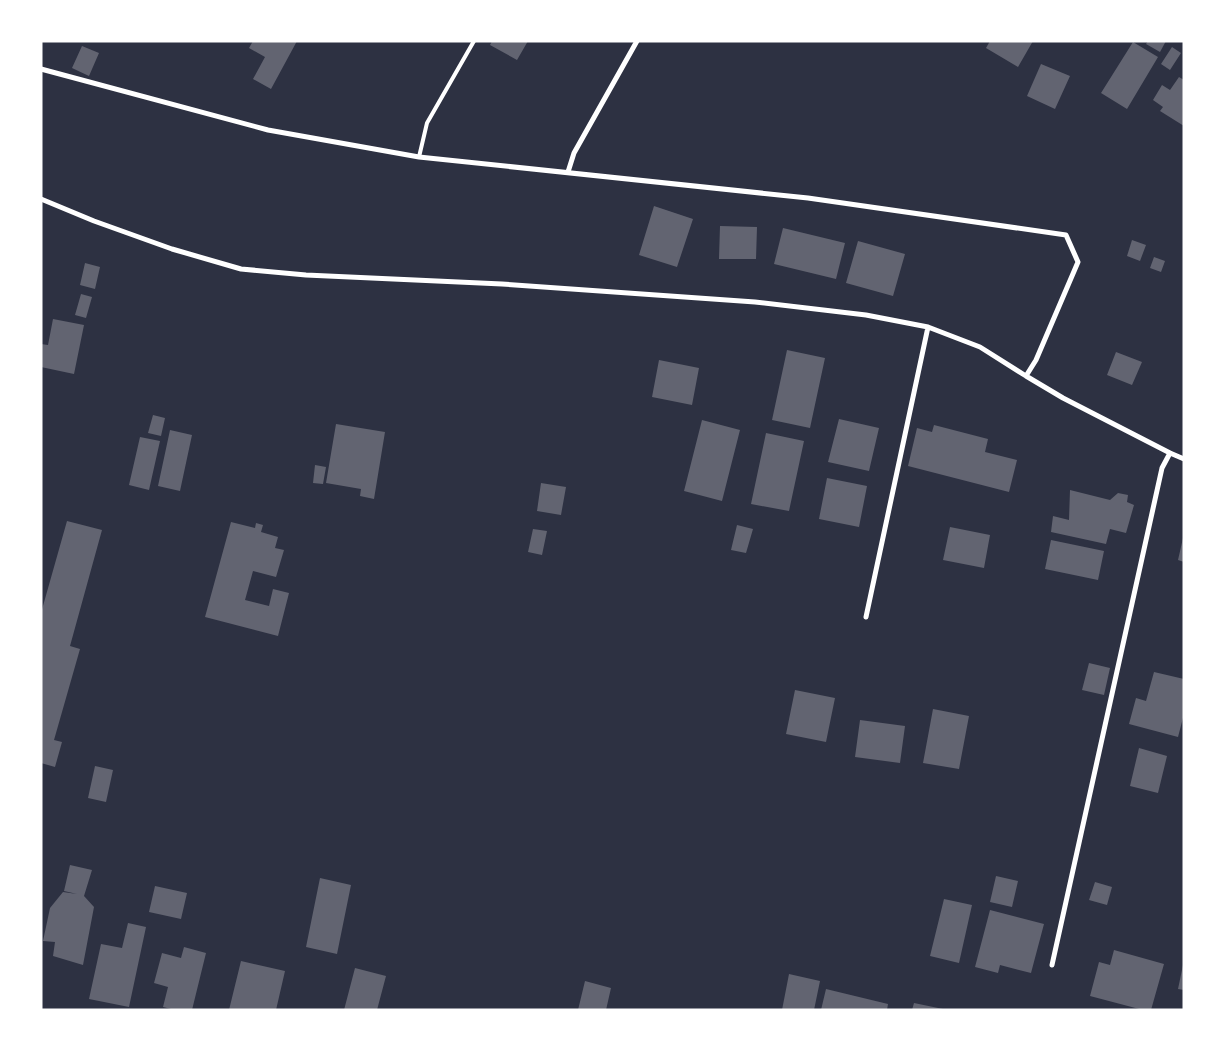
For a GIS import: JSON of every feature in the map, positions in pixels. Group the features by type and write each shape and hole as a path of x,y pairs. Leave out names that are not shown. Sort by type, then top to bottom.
{"street":[{"path":"568,172 574,153 637,41"},
{"path":"41,69 268,130 419,157 808,198 1066,235 1078,262 1036,360 1026,376"},
{"path":"41,199 94,221 172,249 242,269 306,275 502,284 754,302 866,315 928,327 980,347 1063,398 1184,459"},
{"path":"866,617 928,327"},
{"path":"1052,965 1162,468 1170,453"}],"lane":[{"path":"419,157 427,123 474,41"}],"building":[{"path":"253,41 297,41 271,89 253,79 265,57 249,48"},
{"path":"492,41 528,41 517,60 490,45"},
{"path":"990,41 1033,41 1018,67 986,48"},
{"path":"1148,41 1166,41 1160,52 1146,44"},
{"path":"1133,42 1158,57 1127,109 1101,93"},
{"path":"82,46 99,53 89,76 72,68"},
{"path":"1172,47 1181,53 1170,70 1161,64"},
{"path":"1041,64 1070,76 1055,109 1027,96"},
{"path":"1179,77 1184,80 1184,126 1160,111 1163,107 1153,100 1162,85 1170,90"},
{"path":"654,206 693,219 677,267 639,255"},
{"path":"720,226 757,227 756,259 719,259"},
{"path":"783,228 845,243 836,279 774,264"},
{"path":"1132,240 1146,245 1140,261 1127,256"},
{"path":"858,241 905,254 893,296 846,283"},
{"path":"1154,257 1165,261 1161,272 1150,268"},
{"path":"85,263 100,267 95,289 80,285"},
{"path":"81,294 92,297 86,318 75,315"},
{"path":"53,319 84,325 74,374 41,367 41,344 48,345"},
{"path":"787,350 825,358 810,428 772,420"},
{"path":"1116,352 1142,362 1132,385 1107,375"},
{"path":"659,360 699,368 692,405 652,397"},
{"path":"153,415 165,418 161,436 148,433"},
{"path":"839,419 879,428 869,471 828,462"},
{"path":"702,420 740,430 722,501 684,491"},
{"path":"336,424 385,432 374,499 360,496 361,489 326,483"},
{"path":"934,425 988,439 985,452 1017,460 1009,492 908,466 917,428 932,432"},
{"path":"170,430 192,435 180,491 158,486"},
{"path":"766,433 804,441 789,511 751,504"},
{"path":"140,437 160,441 149,490 129,485"},
{"path":"315,465 326,467 323,484 313,483"},
{"path":"827,478 867,486 859,527 819,519"},
{"path":"541,483 566,487 561,515 537,511"},
{"path":"1070,490 1110,500 1118,493 1128,495 1127,502 1134,505 1126,533 1110,529 1106,544 1051,532 1053,516 1069,520"},
{"path":"67,521 102,530 70,646 80,649 54,740 62,742 55,767 41,763 41,613"},
{"path":"231,522 255,528 256,523 263,525 261,532 278,537 275,548 284,550 276,577 253,571 245,600 269,606 273,589 289,593 278,636 205,617"},
{"path":"737,525 753,529 746,553 731,550"},
{"path":"950,527 990,535 984,568 943,560"},
{"path":"533,529 547,531 542,555 528,552"},
{"path":"1184,538 1184,562 1178,560"},
{"path":"1051,540 1104,551 1098,580 1045,569"},
{"path":"1089,663 1110,668 1104,695 1082,690"},
{"path":"1154,672 1184,679 1184,714 1178,737 1129,724 1136,698 1146,701"},
{"path":"795,690 835,698 826,742 786,734"},
{"path":"933,709 969,716 959,769 923,763"},
{"path":"860,720 905,726 900,763 855,757"},
{"path":"1139,748 1167,756 1158,793 1130,786"},
{"path":"95,766 113,770 106,802 88,798"},
{"path":"70,865 92,870 84,896 94,907 83,965 53,956 55,942 43,941 50,908 63,892 77,894 64,891"},
{"path":"996,876 1018,881 1012,907 990,902"},
{"path":"320,878 351,885 337,954 306,947"},
{"path":"1095,882 1112,887 1107,905 1089,900"},
{"path":"155,886 187,893 181,919 149,912"},
{"path":"944,899 972,905 959,963 930,956"},
{"path":"990,910 1044,924 1031,973 1000,965 998,973 975,967"},
{"path":"128,923 146,927 129,1007 89,999 101,944 122,948"},
{"path":"184,947 206,953 192,1010 175,1010 163,1007 168,987 154,983 162,953 181,958"},
{"path":"1114,950 1164,964 1151,1010 1143,1010 1090,996 1099,962 1110,965"},
{"path":"241,961 285,971 276,1010 229,1010"},
{"path":"1184,965 1184,990 1178,989"},
{"path":"355,968 386,976 377,1010 344,1010"},
{"path":"789,974 820,981 814,1010 782,1010"},
{"path":"585,981 611,988 606,1010 578,1010"},
{"path":"826,989 888,1004 887,1010 821,1010"},
{"path":"914,1003 943,1009 943,1010 912,1010"}]}
